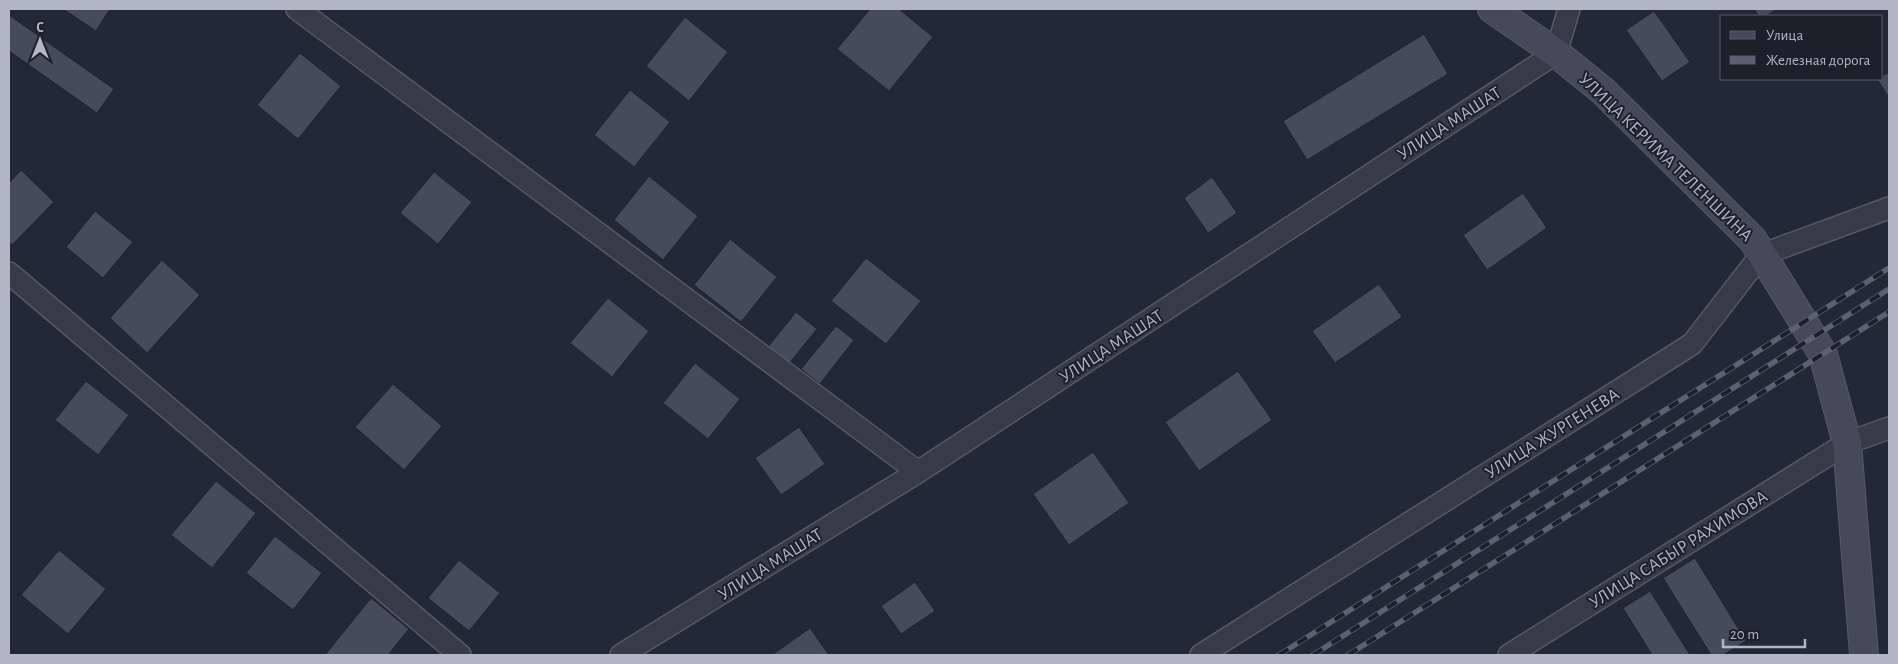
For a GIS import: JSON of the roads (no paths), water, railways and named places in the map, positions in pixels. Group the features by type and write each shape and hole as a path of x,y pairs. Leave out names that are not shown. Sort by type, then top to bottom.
{"street":[{"path":"297,9 918,472"},
{"name":"УЛИЦА КЕРИМА ТЕЛЕНШИНА","path":"1492,9 1556,54 1603,91 1753,240 1823,354 1847,443 1864,655"},
{"path":"1556,54 1569,9"},
{"name":"УЛИЦА МАШАТ","path":"621,655 918,472 1556,54"},
{"path":"1761,254 1889,208"},
{"name":"УЛИЦА ЖУРГЕНЕВА","path":"1201,655 1692,344 1761,254"},
{"path":"9,273 460,655"},
{"name":"УЛИЦА САБЫР РАХИМОВА","path":"1509,655 1847,443 1889,428"}],"railway":[{"path":"1279,655 1889,268"},
{"path":"1313,655 1889,289"},
{"path":"1348,655 1889,312"}]}
